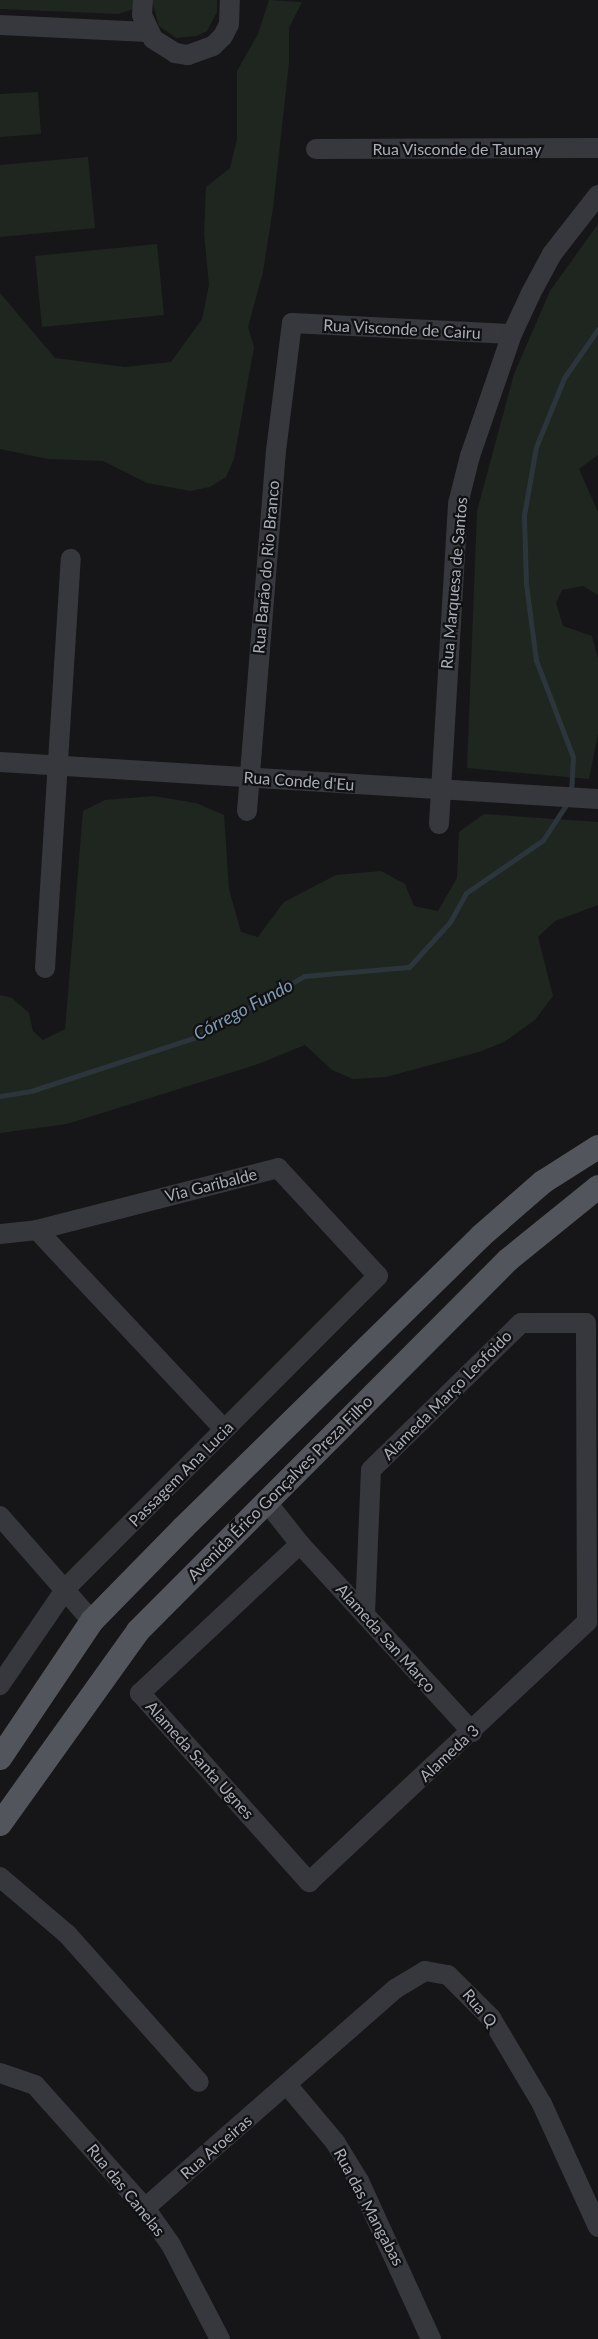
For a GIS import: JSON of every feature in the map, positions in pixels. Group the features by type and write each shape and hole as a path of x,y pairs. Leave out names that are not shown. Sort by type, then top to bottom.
{"main road":[{"path":"0,1758 92,1621 481,1236 543,1182 598,1147"},
{"name":"Avenida Érico Gonçalves Preza Filho","path":"0,1824 51,1748 138,1631 508,1260 598,1187"},
{"path":"23,1724 51,1748"}],"street":[{"path":"143,0 142,15 148,32 163,48 175,53 201,52 223,36 229,24 230,0"},
{"path":"0,25 148,32"},
{"name":"Rua Visconde de Taunay","path":"316,149 598,148"},
{"name":"Rua Marquesa de Santos","path":"439,824 458,504 470,456 512,334 552,254 598,195"},
{"name":"Rua Visconde de Cairu","path":"292,323 512,334"},
{"name":"Rua Barão do Rio Branco","path":"247,811 276,451 292,323"},
{"path":"45,968 71,559"},
{"name":"Rua Conde d'Eu","path":"0,762 598,799"},
{"name":"Via Garibalde","path":"0,1234 37,1230 278,1168 378,1276"},
{"path":"37,1230 225,1430"},
{"name":"Passagem Ana Lucia","path":"0,1685 67,1587 378,1276"},
{"name":"Alameda Março Leofoido","path":"365,1614 371,1470 521,1323 586,1323 587,1622"},
{"name":"Alameda San Março","path":"266,1501 300,1544 472,1732"},
{"path":"0,1516 67,1587 92,1621"},
{"name":"Alameda Santa Ugnes","path":"300,1544 140,1693 309,1882"},
{"name":"Alameda 3","path":"309,1882 587,1622"},
{"path":"4,1880 67,1934 199,2082"},
{"name":"Rua Q","path":"288,2086 395,1989 425,1971 448,1975 478,2002 520,2063 598,2227"},
{"name":"Rua das Canelas","path":"0,2073 35,2085 144,2208 171,2245 220,2339"},
{"name":"Rua Aroeiras","path":"144,2208 288,2086"},
{"name":"Rua das Mangabas","path":"288,2086 335,2142 359,2181 431,2339"}],"shaded area":[{"path":"0,0 134,0 134,9 118,14 0,9"},
{"path":"152,0 217,0 217,12 207,31 197,36 176,38 159,26"},
{"path":"269,0 302,2 289,28 289,63 273,208 263,272 248,327 254,347 234,459 226,477 210,487 190,491 147,483 103,461 48,459 0,449 0,293 55,358 125,367 171,362 202,319 209,285 204,233 206,187 230,168 237,139 237,71 258,34"},
{"path":"38,92 41,134 0,137 0,94"},
{"path":"88,157 95,228 0,237 0,165"},
{"path":"598,224 598,455 579,469 598,512 598,595 583,586 562,590 556,603 563,626 592,636 598,659 598,734 589,779 467,768 477,511 514,374 550,291"},
{"path":"157,244 164,315 42,327 35,256"},
{"path":"154,796 196,803 224,815 229,889 241,932 258,937 284,902 336,875 381,871 405,884 414,906 438,911 457,878 459,832 484,814 598,822 598,905 555,921 538,937 553,996 535,1020 504,1042 479,1052 386,1077 353,1079 332,1070 305,1045 258,1064 67,1124 0,1133 0,995 12,998 29,1013 33,1031 43,1040 65,1029 83,811 105,800"}],"waterway":[{"name":"Córrego Fundo","path":"571,794 573,757 536,660 526,584 524,515 536,447 564,378 598,329"},
{"name":"Córrego Fundo","path":"0,1096 31,1091 199,1036 304,976 409,967 450,922 466,893 543,840 568,802"}]}
